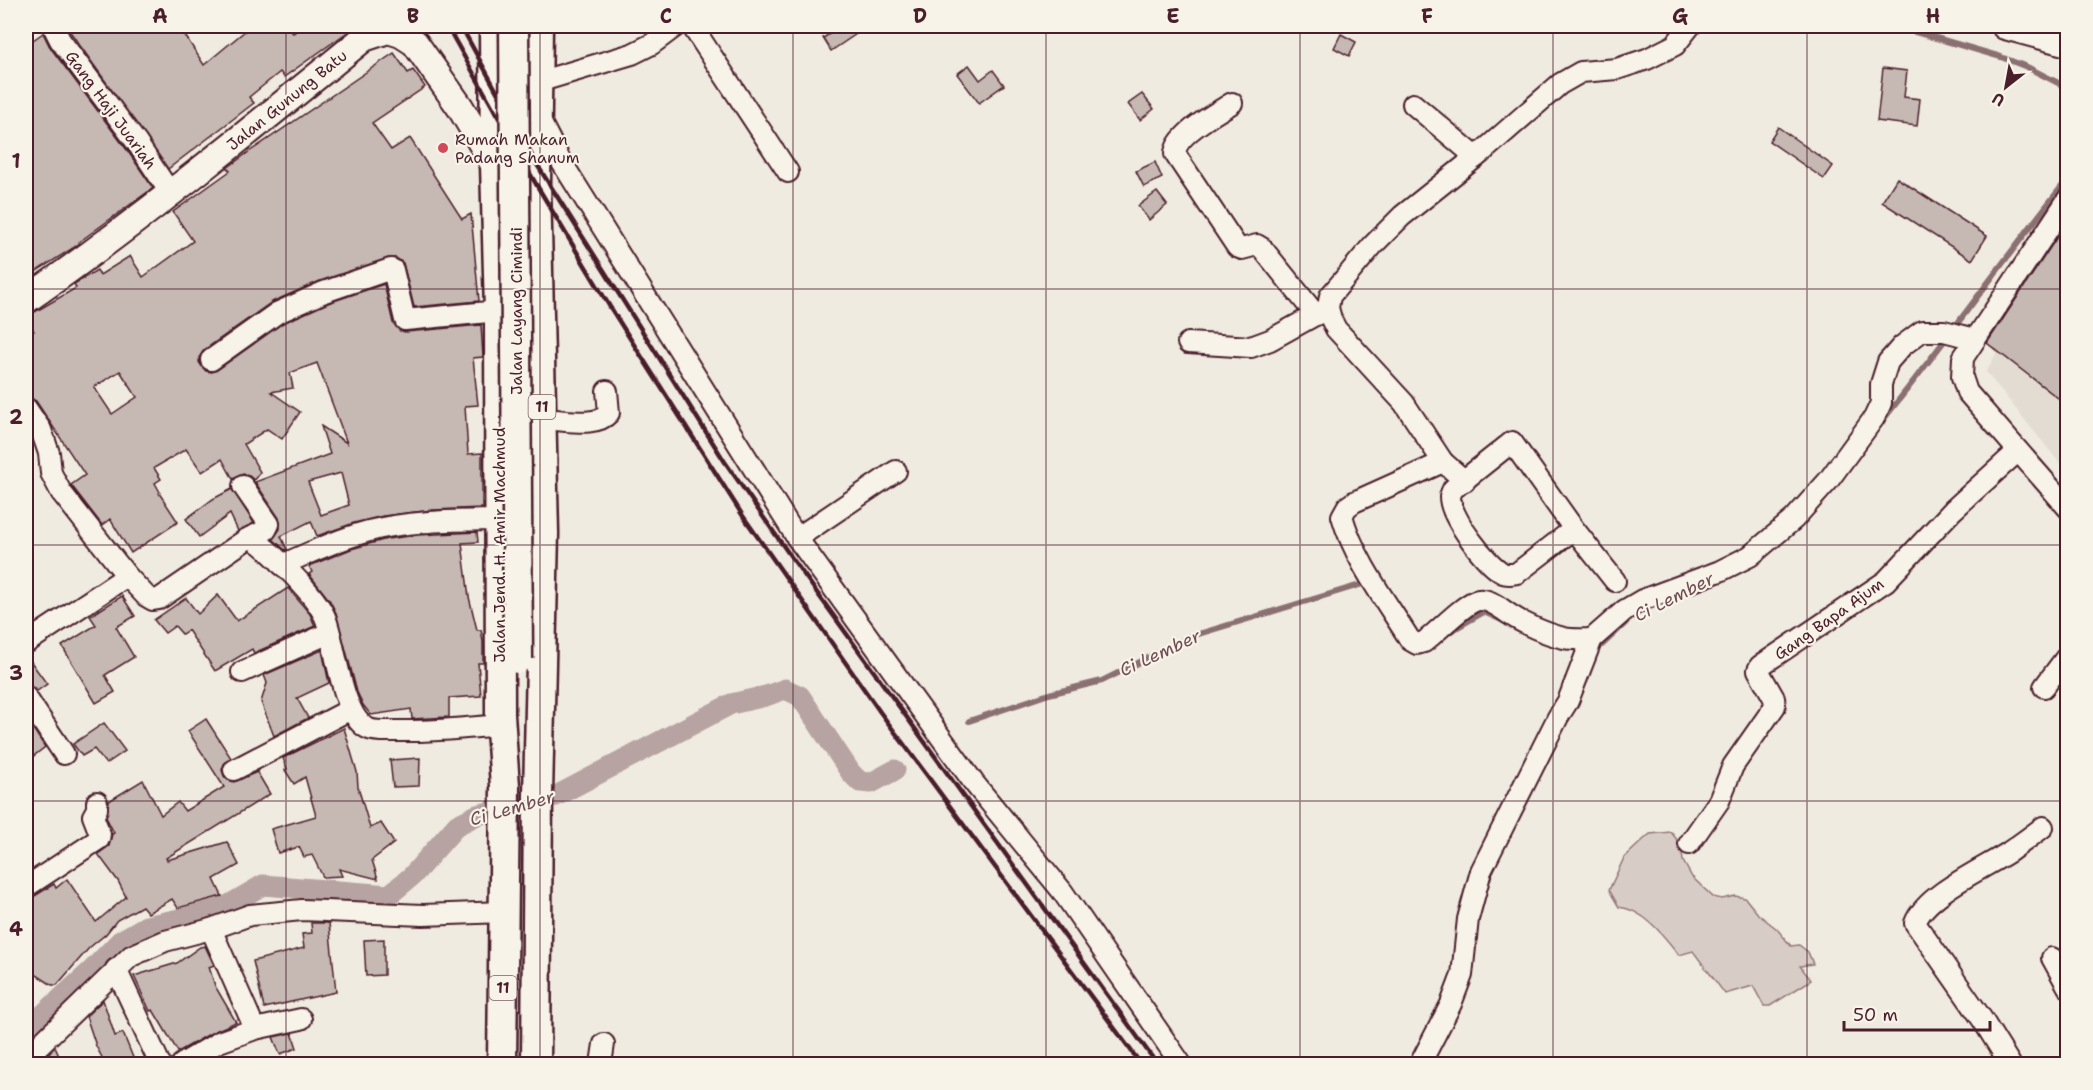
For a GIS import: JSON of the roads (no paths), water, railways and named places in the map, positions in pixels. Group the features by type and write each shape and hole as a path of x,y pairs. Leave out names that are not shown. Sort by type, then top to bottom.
{"highway":[{"name":"Jalan Jend. H. Amir Machmud","path":"494,26 499,311 499,520 509,715"},
{"name":"Jalan Layang Cimindi","path":"504,912 504,827 509,715 518,659 514,26"},
{"name":"11","path":"536,1065 538,792 544,593 538,257 538,26"},
{"path":"499,311 540,309"},
{"name":"Jalan Layang Cimindi","path":"509,715 538,792"},
{"name":"11","path":"502,1065 504,912"}],"main road":[{"path":"2010,26 2067,43"},
{"name":"Jalan Gunung Batu","path":"26,300 96,252 171,194 364,38 388,28 415,43 460,107 495,165 538,257"}],"street":[{"name":"Gang Haji Juariah","path":"53,26 171,194"},
{"path":"538,82 632,54 652,44 676,26"},
{"path":"692,26 788,172"},
{"path":"1188,343 1251,347 1270,340 1322,312 1335,288 1373,244 1402,216 1567,80 1581,72 1617,69 1647,59 1675,45 1690,26"},
{"path":"1232,103 1210,116 1178,142 1175,154 1237,247 1242,249 1257,245 1262,248 1404,404 1443,462 1465,481"},
{"path":"1413,104 1476,157"},
{"path":"537,115 559,158 797,538 974,783 1062,891 1181,1065"},
{"path":"2067,199 1960,335 1963,358 1962,377 1967,392 2067,508"},
{"path":"211,360 277,313 324,292 391,269 405,320 499,311"},
{"path":"1420,1065 1451,1004 1462,975 1468,920 1481,871 1568,701 1590,647 1625,610 1642,600 1720,571 1750,556 1794,519 1828,481 1874,418 1881,403 1881,384 1888,362 1902,346 1922,331 1960,335"},
{"path":"542,420 586,421 604,418 609,413 607,391"},
{"path":"26,408 41,430 49,453 51,473 61,492 127,576 146,596 153,600 159,599 251,537 266,530 268,524 243,486"},
{"path":"1574,529 1517,573 1502,573 1482,556 1454,514 1450,496 1453,489 1512,442 1574,529 1615,581"},
{"name":"Gang Bapa Ajum","path":"1689,844 1719,801 1733,766 1775,706 1774,698 1758,670 1760,666 1886,581 1953,510 2018,451"},
{"path":"1443,462 1354,502 1347,507 1342,516 1346,531 1360,558 1410,640 1417,644 1424,642 1475,601 1481,600 1491,602 1512,616 1545,631 1590,647"},
{"path":"797,538 896,471"},
{"path":"282,566 313,551 370,531 424,522 499,520"},
{"path":"251,537 313,598 325,617 351,709 364,727 377,731 415,731 509,715"},
{"path":"26,643 127,576"},
{"path":"242,672 329,633"},
{"path":"2044,687 2067,655"},
{"path":"26,697 64,754"},
{"path":"234,770 351,709"},
{"path":"26,887 99,838 100,834 93,816 97,802"},
{"path":"2010,1065 1982,1019 1916,922 1918,916 1944,891 2008,852 2043,827"},
{"path":"26,1058 130,956 165,941 211,929 250,915 302,910 402,915 504,912"},
{"path":"211,929 255,1029"},
{"path":"2052,958 2067,987"},
{"path":"116,969 160,1065"},
{"path":"182,1065 219,1042 255,1029 301,1019"},
{"path":"601,1065 604,1044"}],"waterway":[{"name":"Ci Lember","path":"1895,26 2001,57 2027,67 2068,88"},
{"name":"Ci Lember","path":"1882,421 2068,179"},
{"name":"Ci Lember","path":"969,721 1049,694 1102,681 1192,636 1363,584 1369,588"},
{"name":"Ci Lember","path":"1446,634 1484,612 1506,622"},
{"name":"Ci Lember","path":"1595,646 1602,645 1633,616"},
{"name":"Ci Lember","path":"26,1030 92,970 120,941 146,926 227,906 263,885 389,895 412,876 457,825 477,815 556,796 731,704 785,689 800,696 851,773 860,782 871,783 895,770"}],"railway":[{"path":"447,26 536,184 610,307 743,516 880,712 1141,1064"},
{"path":"461,26 536,163 725,462 1157,1064"}],"place":[{"name":"Rumah Makan Padang Shanum","path":"443,148"}]}
